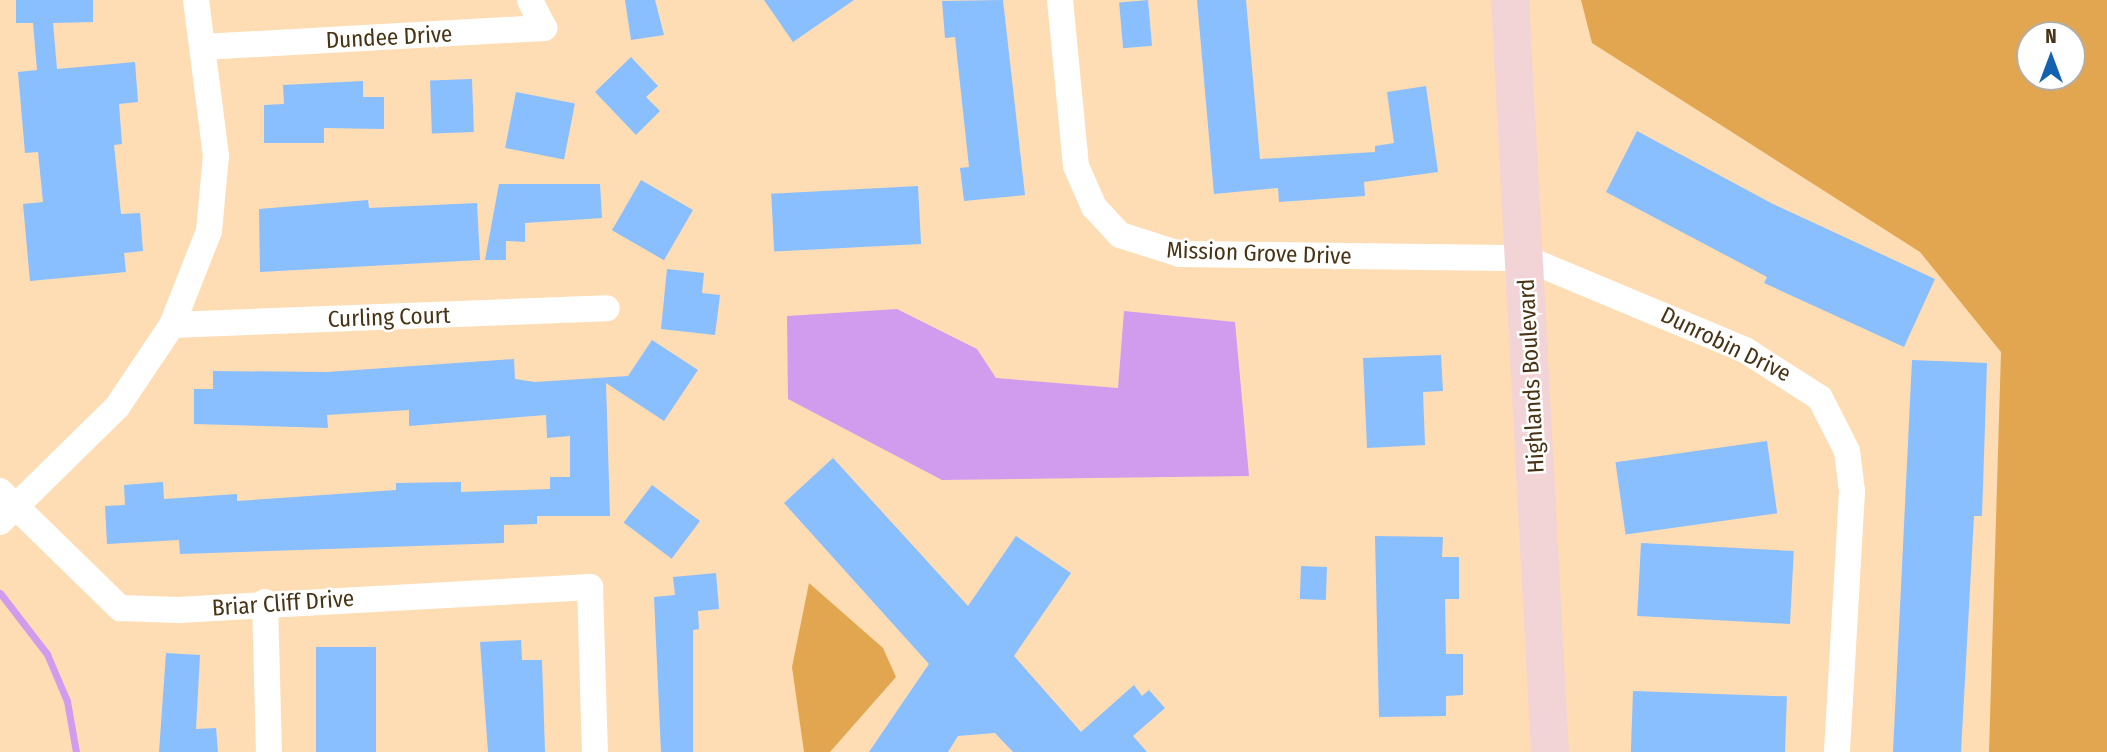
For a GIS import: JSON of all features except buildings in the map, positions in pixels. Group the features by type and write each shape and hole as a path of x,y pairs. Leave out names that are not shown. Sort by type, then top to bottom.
{"street":[{"path":"5,508 117,407 172,325 209,231 216,156 196,0"},
{"name":"Dundee Drive","path":"203,47 544,28 530,0"},
{"name":"Mission Grove Drive","path":"1060,0 1076,166 1094,207 1120,235 1180,254 1525,258"},
{"name":"Highlands Boulevard","path":"1510,0 1550,752"},
{"name":"Dunrobin Drive","path":"1525,258 1779,366 1833,416 1852,491 1837,752"},
{"name":"Curling Court","path":"172,325 607,308"},
{"name":"Briar Cliff Drive","path":"5,508 120,608 178,610 265,602 590,587 595,752"},
{"path":"265,602 269,752"}],"shaded area":[{"path":"1581,0 2107,0 2107,752 1989,752 2001,352 1920,252 1592,43"},
{"path":"897,309 977,349 996,378 1118,388 1124,311 1235,322 1249,476 942,480 788,399 787,316"},
{"path":"809,583 883,648 896,677 830,752 804,752 792,667"}],"waterway":[{"path":"0,593 47,654 67,701 76,752"}]}
